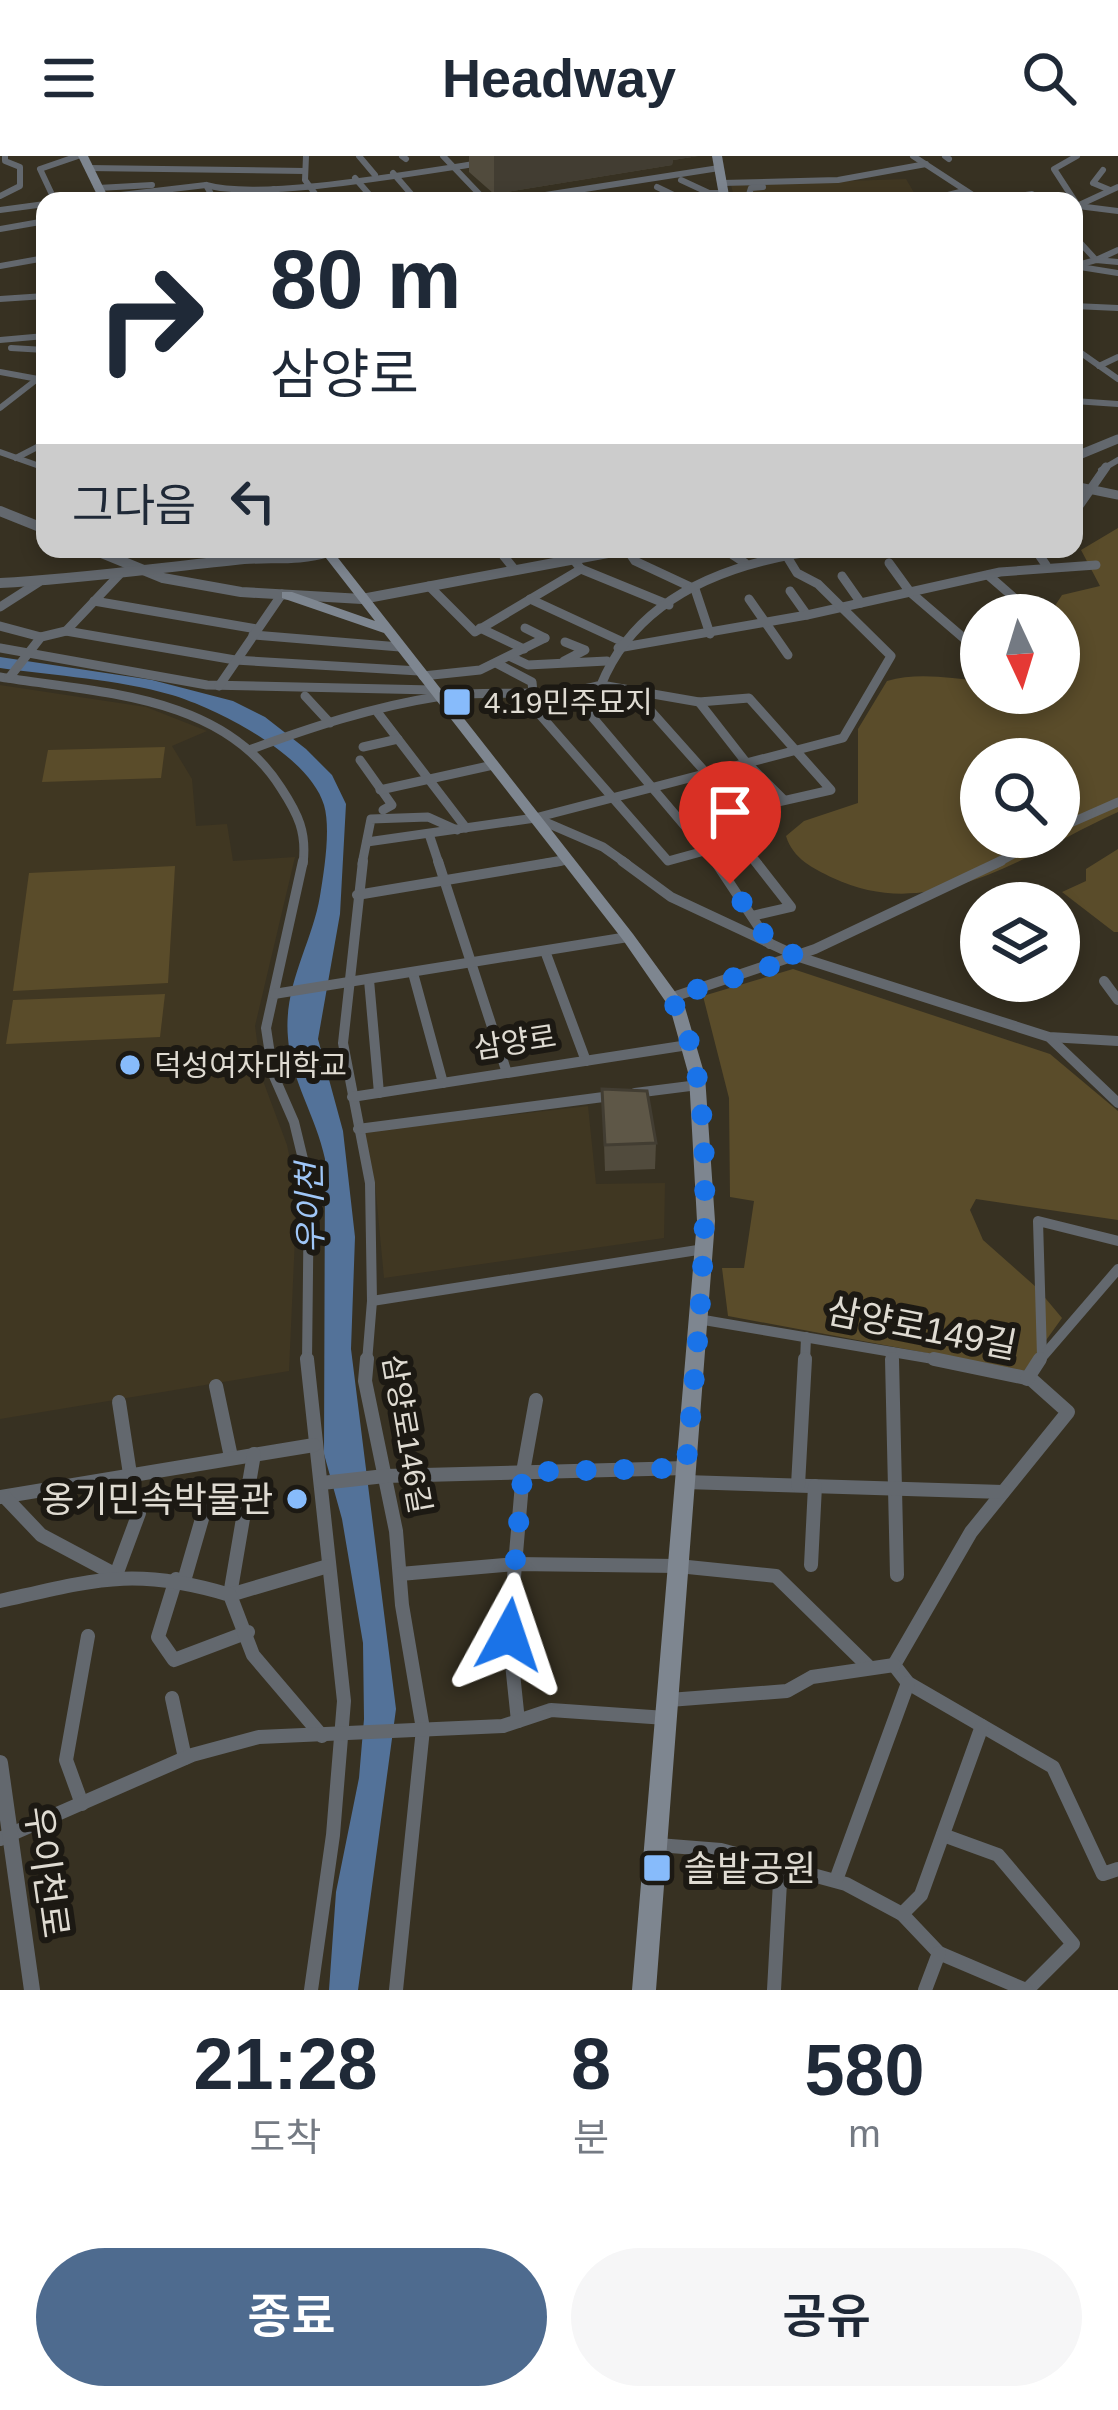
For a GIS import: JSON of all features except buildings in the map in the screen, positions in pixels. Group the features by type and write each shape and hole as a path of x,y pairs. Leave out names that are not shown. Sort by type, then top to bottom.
{"main road":[{"path":"80,156 100,192"},
{"path":"718,162 724,192"},
{"path":"335,558 670,998 698,1085 704,1249 644,1990"},
{"path":"284,594 387,630"}],"street":[{"path":"51,192 40,169 80,156"},
{"path":"246,170 248,156"},
{"path":"306,156 307,184 314,192"},
{"path":"358,156 375,175"},
{"path":"443,156 477,192"},
{"path":"129,192 206,184 288,186 508,159 506,156"},
{"path":"913,156 964,191"},
{"path":"1067,192 1054,170 1077,156"},
{"path":"209,158 206,184 210,192"},
{"path":"0,196 20,186 20,167 3,160"},
{"path":"550,192 615,186 718,162"},
{"path":"783,163 789,181"},
{"path":"724,192 789,181 838,180 926,164"},
{"path":"88,168 305,171"},
{"path":"287,170 288,186"},
{"path":"1102,170 1094,183 1114,189"},
{"path":"148,192 168,171"},
{"path":"393,173 409,192"},
{"path":"356,178 367,192"},
{"path":"681,180 707,192"},
{"path":"750,192 766,186 862,185"},
{"path":"615,186 617,192"},
{"path":"275,187 287,192"},
{"path":"266,192 275,187"},
{"path":"657,187 667,192"},
{"path":"1083,203 1114,189"},
{"path":"960,192 964,191"},
{"path":"0,210 36,205"},
{"path":"30,206 36,216"},
{"path":"1083,207 1118,211"},
{"path":"0,229 36,224"},
{"path":"1083,246 1096,260 1118,262"},
{"path":"1083,264 1118,250"},
{"path":"0,266 36,260"},
{"path":"1083,267 1118,273"},
{"path":"0,299 36,297"},
{"path":"1083,306 1118,308"},
{"path":"0,340 36,337"},
{"path":"11,348 36,349"},
{"path":"1083,354 1118,379"},
{"path":"1083,363 1118,357"},
{"path":"0,372 36,376"},
{"path":"0,408 36,380"},
{"path":"1083,402 1118,404"},
{"path":"1083,453 1118,439"},
{"path":"1083,498 1100,471 1118,458 1097,447"},
{"path":"16,458 36,448"},
{"path":"0,452 36,465"},
{"path":"1083,488 1118,496"},
{"path":"0,511 36,522"},
{"path":"114,558 146,571 241,592 362,599 573,559 669,605"},
{"path":"207,558 209,562"},
{"path":"0,579 39,582 209,562 308,558"},
{"path":"505,558 515,570"},
{"path":"633,558 695,589 710,634"},
{"path":"738,558 745,563"},
{"path":"601,685 608,661 620,645 669,605 724,569 768,558"},
{"path":"367,842 535,818 843,737 892,656 818,584 797,572 788,558"},
{"path":"1041,558 1046,566"},
{"path":"429,586 476,632 530,599 573,559"},
{"path":"889,563 910,592 960,635"},
{"path":"530,599 620,645 710,634 988,575 1046,566 1096,565"},
{"path":"66,631 118,575"},
{"path":"988,575 1010,594"},
{"path":"842,576 861,603"},
{"path":"0,607 39,582"},
{"path":"790,591 807,615"},
{"path":"219,686 284,594"},
{"path":"749,599 788,655"},
{"path":"94,601 255,632 400,646"},
{"path":"0,626 41,637 66,631 235,660 527,693 572,693 601,685 699,702 749,698 831,790 685,823"},
{"path":"480,628 524,650"},
{"path":"0,648 219,686 428,683 480,670 545,638 524,628"},
{"path":"4,677 41,637"},
{"path":"562,663 585,650 565,642"},
{"path":"511,657 528,665 608,661"},
{"path":"496,663 532,682 527,693"},
{"path":"4,677 161,703 214,724 269,768 302,822 304,858 266,1028 273,1074 294,1123 309,1184 304,1334 344,1734 311,1990"},
{"path":"249,750 308,728 378,713 428,683"},
{"path":"633,691 740,811"},
{"path":"527,693 608,797 668,861 708,850"},
{"path":"572,693 708,850 771,945"},
{"path":"304,696 330,723"},
{"path":"699,702 745,761 784,800"},
{"path":"378,713 461,829"},
{"path":"363,747 398,739"},
{"path":"360,760 392,805 383,810"},
{"path":"380,790 493,764"},
{"path":"1080,819 1118,802"},
{"path":"716,816 790,902 791,907 752,916"},
{"name":"삼양로146길","path":"396,1990 423,1729 385,1476 364,1381 372,1300 370,1183 343,1043 357,895 371,819 428,818 461,829"},
{"path":"535,818 603,847 671,897 799,957 1049,1037 1118,1041"},
{"path":"429,834 507,1073"},
{"path":"670,998 799,957 953,888 1007,858"},
{"path":"357,895 568,860"},
{"path":"274,994 628,937"},
{"path":"544,951 586,1061"},
{"path":"413,973 443,1083"},
{"path":"369,980 379,1093"},
{"path":"1104,981 1118,1000"},
{"path":"1049,1037 1118,1103"},
{"name":"삼양로","path":"352,1097 688,1045"},
{"path":"358,1129 698,1085"},
{"path":"1042,1356 1038,1221 1118,1241"},
{"path":"372,1300 704,1249"},
{"path":"1028,1378 1118,1269"},
{"name":"삼양로149길","path":"698,1319 1028,1378 1068,1412 970,1532 894,1665"},
{"path":"798,1485 806,1337"},
{"path":"892,1352 897,1575"},
{"path":"216,1386 231,1457"},
{"path":"518,1721 509,1635 523,1472 536,1400"},
{"path":"119,1402 130,1474"},
{"path":"116,1574 54,1546 26,1526 3,1497 314,1445"},
{"path":"254,1454 230,1595 248,1631 253,1655 322,1736"},
{"path":"322,1483 523,1472 686,1475 815,1486 1003,1492"},
{"path":"811,1565 815,1486"},
{"path":"206,1505 158,1637 174,1660 248,1631"},
{"path":"116,1574 139,1513"},
{"path":"400,1574 515,1564 678,1566 776,1576 870,1668"},
{"path":"0,1601 116,1574 180,1580 230,1595 328,1566"},
{"path":"82,1804 66,1760 88,1636"},
{"path":"4,1838 185,1758 259,1737 518,1721 551,1710 667,1709 788,1691 812,1677 894,1665 908,1683 1053,1768 1103,1874 1118,1870"},
{"path":"836,1880 908,1683"},
{"path":"172,1698 185,1758"},
{"path":"902,1915 921,1894 982,1726"},
{"name":"우이천로","path":"0,1763 4,1838 32,1990"},
{"path":"656,1845 721,1850 836,1880 902,1915 939,1953 1026,1990 1073,1944 998,1856 943,1835"},
{"path":"774,1990 781,1864"},
{"path":"925,1990 939,1953"}],"shaded area":[{"path":"906,179 914,192 733,192 731,185"},
{"path":"1118,528 1118,812 1080,831 1080,738 960,738 960,858 1025,858 980,878 908,894 871,891 833,878 799,857 786,836 804,821 858,803 858,729 887,681 960,679 960,714 1080,714 1080,594 1066,594 1100,586 1083,549"},
{"name":"덕성여자대학교","path":"0,685 146,707 207,731 172,746 192,779 196,826 227,824 233,861 295,857 255,1026 262,1078 287,1145 297,1193 289,1371 0,1419"},
{"path":"165,747 161,778 42,782 48,750"},
{"path":"1118,849 1118,932 1080,906 1086,869"},
{"path":"175,866 168,983 13,991 29,873"},
{"path":"793,969 1050,1054 1118,1111 1118,1220 976,1199 970,1210 983,1240 1036,1287 1062,1318 1024,1371 728,1316 722,1268 744,1268 754,1201 730,1197 729,1098 703,996"},
{"path":"165,994 160,1037 6,1044 13,1000"},
{"path":"588,1106 596,1184 665,1183 664,1238 384,1278 375,1183 363,1132"}],"water":[{"name":"우이천","path":"0,657 152,680 233,701 265,717 306,749 332,775 346,804 340,914 318,1039 343,1131 355,1237 351,1349 396,1709 358,1990 329,1990 336,1892 359,1778 363,1643 342,1519 324,1454 325,1159 288,1038 294,982 322,886 327,838 324,805 315,786 281,752 213,711 130,685 0,668"}],"place":[{"name":"4.19민주묘지","path":"457,702"},
{"name":"덕성여자대학교","path":"130,1065"},
{"name":"옹기민속박물관","path":"297,1499"},
{"name":"솔밭공원","path":"657,1868"}],"route":[{"path":"509,1635 523,1472 686,1468 706,1221 697,1076 678,1008 670,998 799,957 771,945 730,884"}]}
